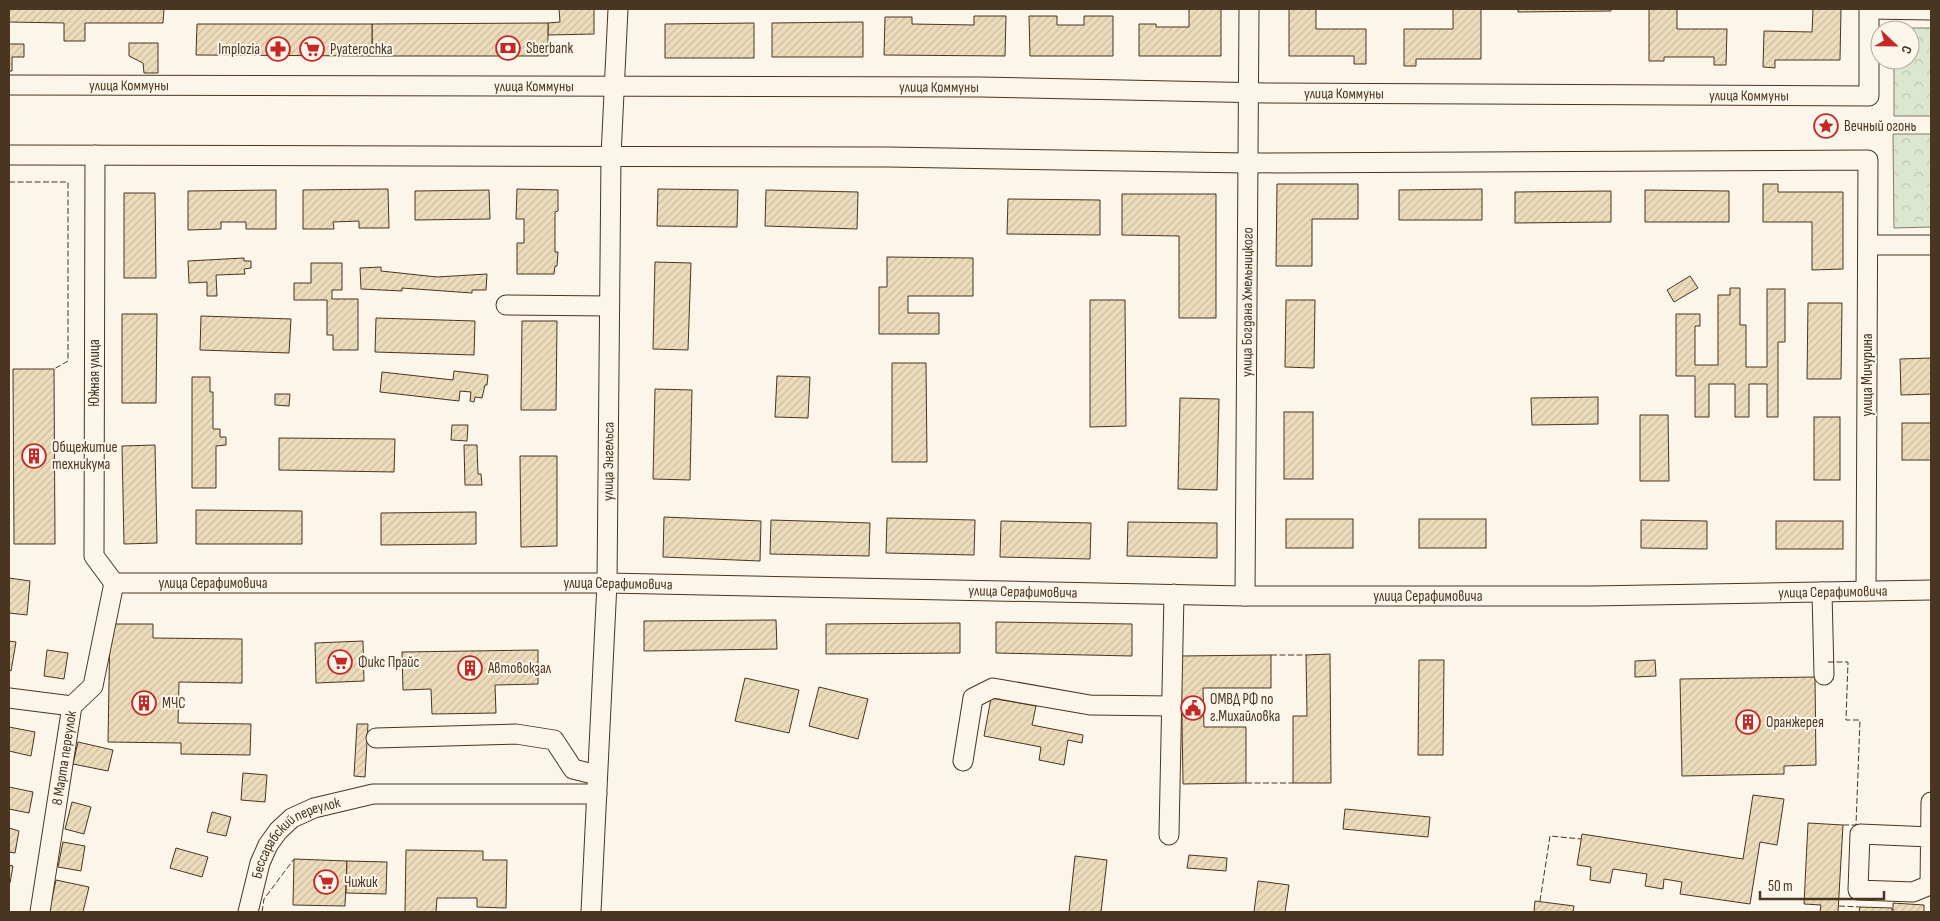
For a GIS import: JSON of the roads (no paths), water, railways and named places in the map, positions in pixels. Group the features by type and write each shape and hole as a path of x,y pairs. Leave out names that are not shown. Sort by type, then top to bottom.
{"street":[{"name":"улица Энгельса","path":"591,912 607,583 611,156 618,9"},
{"name":"улица Богдана Хмельницкого","path":"1245,596 1246,162 1249,126 1249,9"},
{"name":"улица Коммуны","path":"9,84 980,87 1249,92 1869,96 1869,9"},
{"path":"1869,9 1931,10"},
{"path":"9,155 888,157 1246,162"},
{"name":"Южная улица","path":"95,155 94,556 114,583"},
{"name":"улица Мичурина","path":"1246,162 1868,160 1866,591"},
{"path":"1868,245 1931,245"},
{"path":"506,305 609,306"},
{"name":"улица Серафимовича","path":"114,583 607,583 1245,596 1592,596 1931,590"},
{"name":"8 Марта переулок","path":"40,912 72,706 93,686 114,583"},
{"path":"1822,592 1824,675"},
{"path":"1169,835 1174,594"},
{"path":"963,761 973,698 993,688 1090,705 1172,706"},
{"path":"9,698 72,706"},
{"path":"376,738 516,734 554,740 573,769 597,784"},
{"name":"Бессарабский переулок","path":"248,912 260,863 278,831 292,818 314,808 373,794 597,784"},
{"path":"1931,802 1931,837 1930,885 1912,892 1858,890 1860,834 1931,837"}],"place":[{"name":"Sberbank","path":"508,48"},
{"name":"Implozia","path":"278,49"},
{"name":"Pyaterochka","path":"312,49"},
{"name":"Вечный огонь","path":"1826,126"},
{"name":"Общежитие техникума","path":"34,456"},
{"name":"Фикс Прайс","path":"340,662"},
{"name":"Автовокзал","path":"470,668"},
{"name":"МЧС","path":"144,703"},
{"name":"ОМВД РФ по г.Михайловка","path":"1193,708"},
{"name":"Оранжерея","path":"1748,722"},
{"name":"Чижик","path":"326,882"}]}
